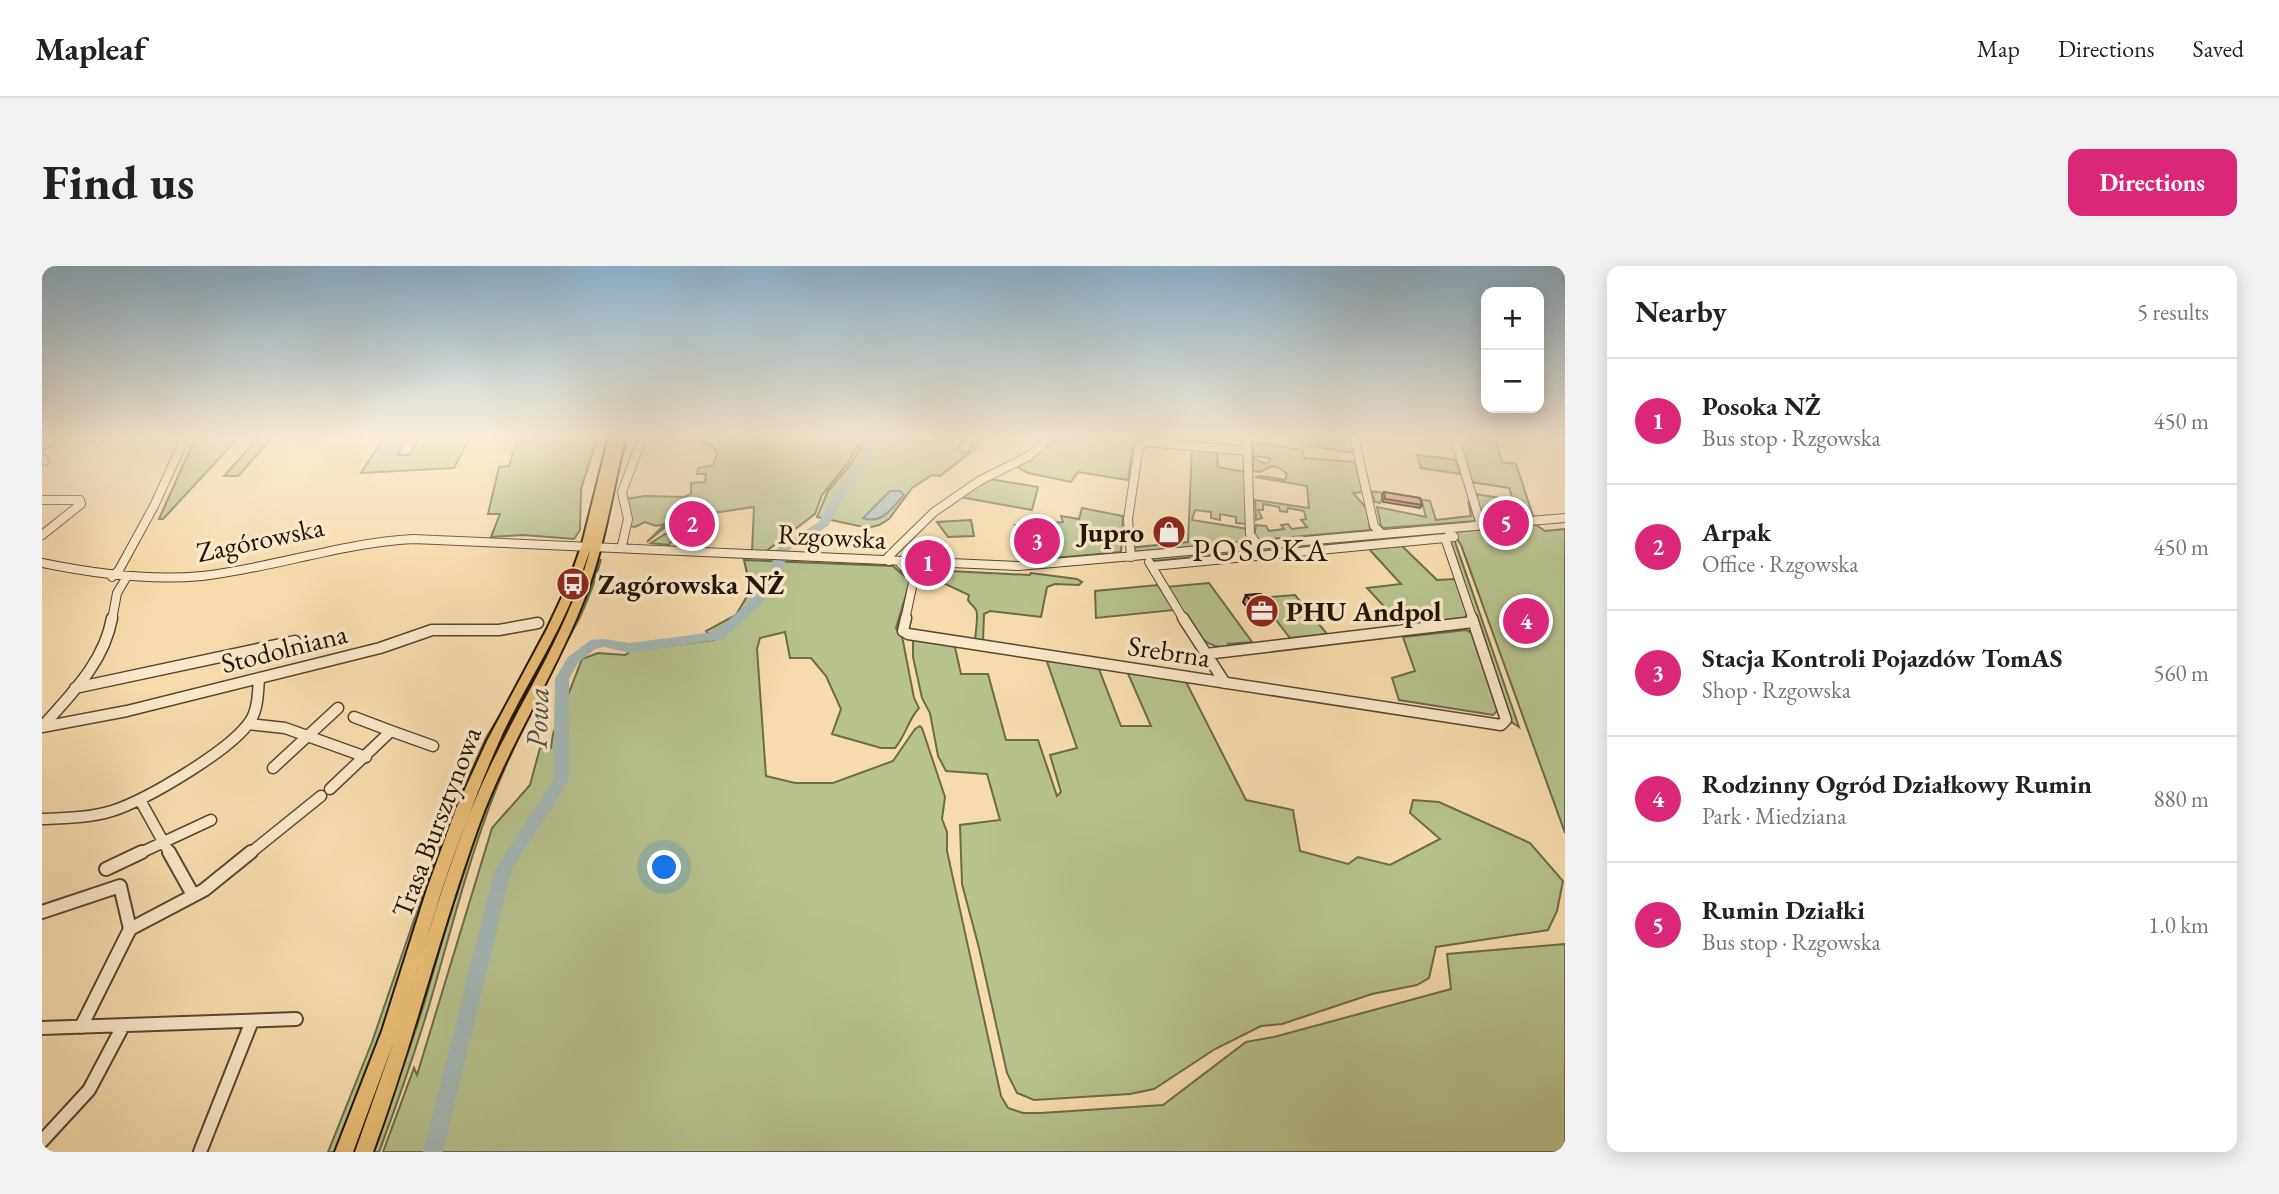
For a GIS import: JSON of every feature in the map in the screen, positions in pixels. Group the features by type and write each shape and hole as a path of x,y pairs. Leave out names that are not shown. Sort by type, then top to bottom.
{"main road":[{"name":"Trasa Bursztynowa","path":"344,1152 387,1041 463,809 493,741 560,614 592,546 605,477"},
{"name":"Trasa Bursztynowa","path":"363,1152 404,1043 472,822 503,750 575,609 611,477"}],"street":[{"path":"112,577 120,570 166,477"},
{"path":"622,545 628,519 622,492 627,477"},
{"path":"894,561 888,558 912,531 934,512 986,477"},
{"path":"1130,557 1127,546 1135,477"},
{"path":"1248,477 1250,534 1258,546"},
{"path":"1363,477 1374,526 1382,534"},
{"path":"1467,477 1481,525"},
{"path":"42,500 73,499 80,500 81,504 42,535"},
{"name":"Rzgowska","path":"635,548 1019,566 1382,534 1446,533 1481,525 1565,518"},
{"path":"1153,566 1446,533 1473,622 1206,654"},
{"name":"Zagórowska","path":"42,563 112,577 174,579 218,574 374,541 413,539 635,548"},
{"name":"Zagórowska","path":"592,546 622,545 635,548"},
{"path":"1145,556 1225,682"},
{"name":"Srebrna","path":"894,561 914,578 904,633 1501,725 1505,723 1473,622"},
{"path":"42,727 104,648 118,589 126,578"},
{"name":"Stodolniana","path":"42,727 127,711 380,648 432,630 499,630 538,622"},
{"path":"75,688 295,641"},
{"path":"42,819 91,816 140,800 186,771 248,724 258,701 259,678"},
{"path":"273,768 338,708"},
{"path":"354,717 433,746"},
{"path":"248,724 285,728 366,757"},
{"path":"81,1027 130,929 219,879 326,792 391,731"},
{"path":"140,800 193,895"},
{"path":"106,870 211,820"},
{"path":"42,912 120,886 130,929"},
{"path":"42,1028 296,1020"},
{"path":"200,1152 252,1021"},
{"path":"42,1141 89,1090 123,1026"}],"green space":[{"path":"178,477 202,477 163,519 159,519"},
{"path":"497,477 585,477 581,489 580,530 574,539 523,535 491,537 500,514 488,514"},
{"path":"706,477 836,477 822,495 815,514 765,552 752,552 754,507 706,514 702,531 680,527 669,545 651,543 665,534 674,534 679,526 699,527 692,517 669,524 647,542 665,524 656,526 645,522 635,527 629,526 625,499 645,496 685,497 691,494 691,483 705,482"},
{"path":"840,477 928,477 912,488 889,519 868,528 817,517 828,491"},
{"path":"1049,477 1074,477 1071,482"},
{"path":"1191,477 1245,477 1246,524 1236,523 1236,517 1220,514 1220,520 1211,518 1211,512 1195,510 1192,520 1248,529 1251,541 1133,552 1132,549 1188,542"},
{"path":"1257,477 1285,480 1286,477 1359,477 1363,492 1353,493 1368,510 1370,530 1258,540 1254,537 1256,525 1266,526 1269,531 1284,529 1281,525 1288,524 1292,529 1307,527 1301,520 1306,519 1304,511 1288,508 1287,512 1280,511 1279,507 1263,504 1263,510 1258,510 1262,518 1256,520 1255,500 1309,508 1307,486"},
{"path":"1470,477 1520,477 1533,516 1481,521 1475,494 1513,500 1509,488 1471,482"},
{"path":"990,479 1038,487 1032,510 960,497"},
{"path":"1371,491 1430,501 1436,520 1471,516 1468,501 1476,521 1384,528 1381,526 1377,507 1426,517 1422,502 1383,495 1380,503 1375,502"},
{"path":"1082,508 1123,516 1121,552 1031,560 1026,552 1053,548 1047,535 1019,536 1015,525 1063,522 1061,516 1079,519"},
{"path":"971,520 974,536 948,537 937,522"},
{"path":"1535,524 1545,531 1565,529 1565,833 1461,545 1453,532"},
{"path":"1441,531 1449,534 1152,561 1154,557"},
{"path":"1453,539 1519,727 1510,721 1450,540"},
{"path":"1402,546 1437,580 1455,579 1467,615 1462,620 1402,626 1367,588 1401,584 1369,549"},
{"path":"601,559 582,612 534,704 495,792 468,871 405,1079 379,1152 372,1152 411,1044 462,873 490,794 516,734 576,619"},
{"path":"587,560 555,640 481,787 416,985 357,1152 351,1152 481,778"},
{"path":"744,560 893,566 910,581 896,628 902,636 914,698 919,708 899,743 895,748 881,748 832,734 841,709 826,676 811,658 790,658 785,632 760,638 757,649 766,776 795,783 833,783 893,761 915,729 920,726 922,728 945,797 942,819 947,832 947,851 1001,1096 1008,1108 1023,1113 1041,1113 1163,1105 1246,1042 1274,1037 1451,989 1447,954 1565,944 1565,1152 383,1152 414,1068 417,1075 492,828 530,785 540,748 551,748 553,734 582,659 598,653 625,655 631,651 713,640 706,631 736,615 757,579 747,573"},
{"path":"949,571 1031,573 1082,582 1079,585 1055,584 1047,587 1041,617 990,611 984,614 983,642 975,641 977,612 968,600 969,595 938,578"},
{"path":"1209,583 1252,642 1228,644 1229,648 1218,647 1205,641 1165,587"},
{"path":"1158,585 1174,610 1096,618 1095,591"},
{"path":"1295,595 1327,634 1290,638 1259,598"},
{"path":"1466,630 1474,634 1499,709 1493,715 1399,700 1392,678 1415,671 1403,637"},
{"path":"913,637 954,643 961,674 988,674 1006,740 1038,740 1057,796 1061,792 1050,755 1077,748 1045,656 1097,664 1121,726 1151,726 1126,669 1184,678 1246,800 1293,810 1300,851 1348,864 1358,857 1390,865 1440,839 1410,813 1413,800 1439,802 1530,843 1563,881 1557,911 1548,930 1436,947 1429,978 1417,985 1372,994 1282,1024 1261,1026 1215,1049 1154,1089 1130,1094 1034,1100 1017,1093 1007,1073 962,884 960,825 1000,820 987,774 946,771 938,756 930,713 922,698 913,657"},
{"path":"513,693 471,777 453,821 373,1056 335,1152 328,1152 372,1042 447,824 486,738"}],"shaded area":[{"path":"890,491 900,491 904,495 881,517 870,520 863,518"}],"building":[{"path":"1384,492 1420,498 1422,505 1385,499"},
{"path":"692,512 701,513 698,521 689,520"},
{"path":"1040,529 1044,537 1032,538 1029,530"},
{"path":"1261,594 1272,608 1265,608 1258,600 1250,600 1246,595"}],"waterway":[{"name":"Powa","path":"433,1152 503,869 561,781 562,679 573,660 591,645 604,643 630,648 718,636 775,581 780,553 784,548 824,524 836,501 855,477"}],"place":[{"name":"Rumin Działki","path":"1506,523"},
{"name":"Arpak","path":"692,524"},
{"name":"Jupro","path":"1169,532"},
{"name":"Stacja Kontroli Pojazdów TomAS","path":"1037,541"},
{"name":"Posoka NŻ","path":"928,563"},
{"name":"Zagórowska NŻ","path":"573,584"},
{"name":"PHU Andpol","path":"1262,611"},
{"name":"Rodzinny Ogród Działkowy Rumin","path":"1526,621"}],"district":[{"name":"POSOKA","path":"1261,550"}]}
